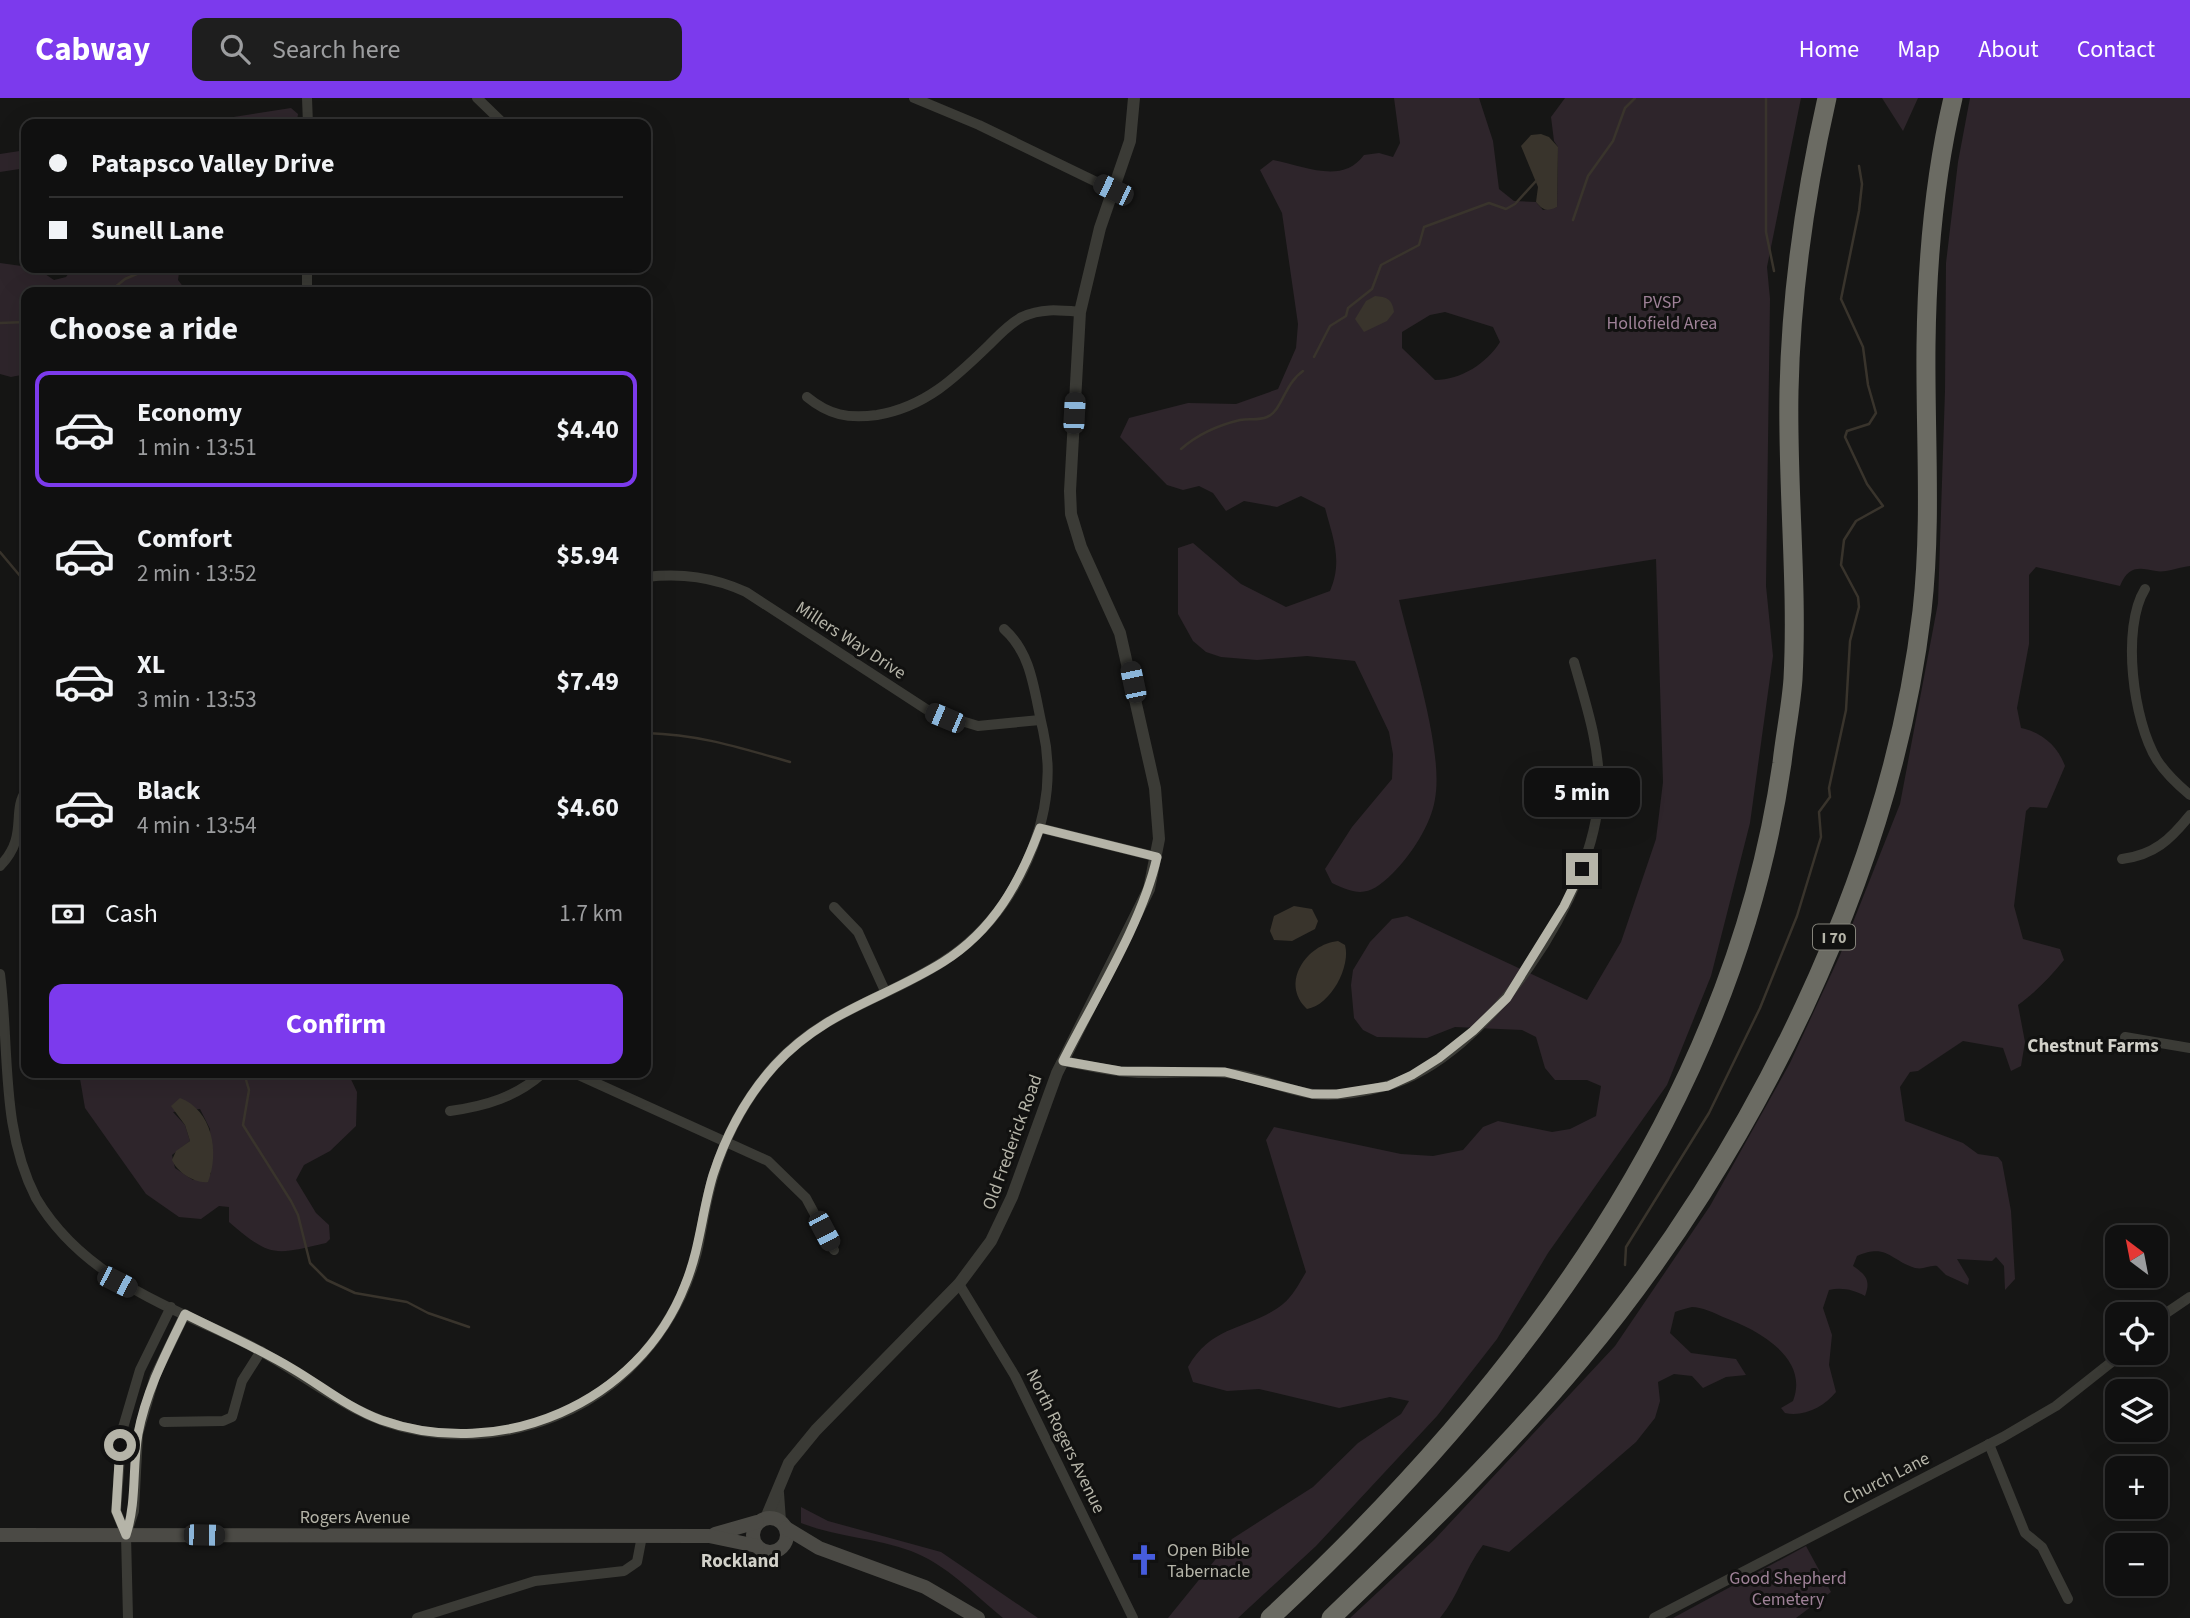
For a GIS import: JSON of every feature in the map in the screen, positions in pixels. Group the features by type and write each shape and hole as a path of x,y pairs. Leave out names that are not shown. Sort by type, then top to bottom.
{"highway":[{"path":"1270,1618 1403,1488 1454,1432 1545,1317 1656,1137 1688,1077 1741,945 1770,831 1792,685 1795,604 1789,407 1791,333 1803,221 1827,98"},
{"name":"I 70","path":"1331,1618 1486,1466 1584,1356 1631,1294 1709,1179 1746,1116 1815,981 1839,925 1865,858 1894,765 1915,659 1926,569 1928,296 1937,190 1953,98"}],"main road":[{"name":"Rogers Avenue","path":"709,1536 772,1522"},
{"path":"772,1522 752,1534 757,1546 767,1552 819,1548"},
{"path":"772,1522 819,1548 925,1587 978,1618"},
{"path":"772,1522 787,1537 780,1549"},
{"name":"Rogers Avenue","path":"0,1535 709,1536 757,1546"}],"street":[{"path":"307,98 308,119"},
{"path":"477,98 499,119"},
{"path":"914,98 979,125 1113,190"},
{"name":"Old Frederick Road","path":"772,1522 778,1488 789,1463 816,1430 958,1284 978,1260 1002,1221 1063,1061 1149,888 1157,857 1159,819 1128,661 1111,608 1081,547 1071,514 1070,464 1080,312 1088,272 1129,141 1134,98"},
{"path":"807,397 834,415 870,416 906,408 944,387 1019,318 1040,310 1080,312"},
{"name":"Millers Way Drive","path":"651,577 690,575 736,588 912,701 945,718 987,726 1041,720"},
{"path":"2145,589 2137,602 2133,624 2139,715 2157,759 2190,795"},
{"path":"0,974 6,1107 13,1145 28,1185 50,1221 81,1255 117,1282 261,1351 357,1410 400,1426 424,1432 474,1435 498,1432 548,1419 597,1395 632,1367 663,1329 678,1304 695,1258 714,1173 726,1141 748,1099 797,1044 833,1017 945,961 989,923 1015,887 1040,828 1047,769 1041,720 1023,650 1004,629"},
{"path":"1063,1061 1120,1071 1225,1072 1312,1094 1337,1094 1388,1086 1412,1075 1461,1041 1494,1012 1522,978 1571,894 1587,855 1596,822 1597,767 1593,723 1574,662"},
{"path":"0,866 21,847 21,803"},
{"path":"2122,859 2138,857 2164,845 2190,815"},
{"path":"1040,828 1157,857"},
{"path":"834,907 858,932 885,991"},
{"path":"2125,1037 2190,1048"},
{"path":"450,1111 500,1100 518,1092 536,1078"},
{"path":"585,1078 768,1161 795,1185 834,1250"},
{"name":"North Rogers Avenue","path":"958,1284 1015,1376 1133,1618"},
{"path":"2168,1313 2190,1297"},
{"path":"126,1535 116,1511 122,1431 140,1370 171,1307"},
{"path":"128,1618 126,1535 134,1511 135,1460 146,1402 185,1314"},
{"path":"164,1422 223,1421 232,1417 242,1381 261,1351"},
{"name":"Church Lane","path":"1654,1618 1989,1444 2056,1406 2108,1365"},
{"path":"1989,1444 2025,1533 2042,1546 2068,1599"},
{"path":"417,1618 534,1581 624,1571 637,1562 642,1536"}],"green space":[{"name":"PVSP Hollofield Area","path":"1394,98 1479,98 1493,141 1499,189 1514,201 1536,202 1543,210 1557,207 1558,147 1554,141 1551,117 1565,98 1801,98 1767,267 1770,299 1766,586 1773,656 1750,823 1711,976 1667,1085 1548,1253 1497,1339 1437,1416 1316,1546 1238,1618 1168,1618 1232,1539 1313,1487 1358,1443 1401,1414 1409,1401 1390,1397 1339,1408 1259,1389 1227,1391 1193,1382 1188,1367 1209,1342 1283,1304 1306,1272 1266,1140 1274,1127 1401,1154 1433,1156 1463,1150 1483,1127 1498,1121 1552,1132 1570,1129 1596,1116 1601,1086 1587,1080 1555,1080 1545,1068 1536,1037 1522,1030 1455,1027 1427,1038 1377,1037 1363,1030 1354,1018 1351,985 1353,970 1370,942 1392,919 1407,916 1587,1000 1621,942 1656,839 1663,782 1656,559 1399,600 1431,728 1437,778 1435,799 1425,829 1407,858 1378,886 1365,892 1332,883 1325,869 1352,827 1392,779 1393,754 1389,732 1355,661 1307,656 1257,660 1221,657 1206,652 1193,641 1178,614 1178,548 1193,543 1241,584 1286,607 1330,591 1336,559 1325,508 1301,496 1277,507 1244,501 1226,511 1213,493 1199,486 1183,490 1167,485 1120,437 1129,418 1188,403 1236,404 1278,389 1296,348 1298,324 1282,213 1260,170 1273,160 1322,171 1345,169 1364,155 1379,153 1393,157 1400,143","holes":["1445,312 1493,327 1500,342 1495,350 1472,369 1454,377 1435,380 1402,348 1402,332 1430,315"]},
{"path":"1882,98 1918,98 1903,131"},
{"path":"1970,98 2190,98 2190,566 2164,571 2134,569 2126,575 2120,586 2036,567 2029,575 2029,644 2017,708 2021,728 2048,741 2065,766 2047,808 2030,807 2026,811 2014,906 2023,939 2060,949 2064,960 2018,1005 2025,1042 2021,1066 2011,1071 2003,1048 1963,1041 1918,1071 1910,1072 1900,1087 1905,1121 1963,1143 1978,1154 1998,1157 2002,1162 2011,1211 2015,1279 2005,1290 2004,1266 1996,1257 1992,1261 1957,1259 1969,1279 1968,1285 1946,1275 1937,1266 1915,1268 1888,1254 1875,1251 1857,1256 1853,1266 1866,1278 1865,1296 1848,1290 1829,1290 1823,1308 1832,1335 1829,1365 1836,1392 1820,1406 1799,1414 1785,1413 1781,1408 1793,1401 1796,1385 1794,1371 1777,1347 1750,1329 1708,1310 1692,1307 1675,1312 1670,1333 1691,1353 1736,1359 1746,1375 1726,1377 1703,1388 1692,1376 1674,1374 1658,1382 1660,1401 1655,1418 1636,1442 1509,1552 1483,1545 1440,1618 1350,1618 1434,1540 1615,1346 1710,1206 1790,1063 1840,955 1900,804 1938,603 1946,263 1958,162"},
{"path":"291,108 298,114 297,119 221,119"},
{"path":"21,151 21,169 0,172 0,154"},
{"path":"0,263 21,266 21,273 44,273 54,280 66,277 69,273 179,273 178,280 183,287 21,287 21,375 11,377 0,374"},
{"path":"80,1078 350,1078 357,1092 356,1126 330,1151 304,1165 296,1180 316,1213 329,1225 330,1239 326,1243 295,1250 274,1251 264,1248 229,1222 229,1207 219,1206 201,1219 179,1217 146,1194 85,1108","holes":["200,1109 210,1129 211,1174 193,1180 175,1168 172,1155 190,1141 185,1125 173,1112"]},
{"path":"801,1507 828,1521 941,1552 1038,1618 1003,1618 960,1581 924,1557 884,1543 801,1523"},
{"name":"Good Shepherd Cemetery","path":"1806,1546 1831,1592 1796,1618 1673,1618"}],"shaded area":[{"path":"1531,135 1549,137 1558,147 1557,207 1547,210 1536,202 1538,187 1521,146"},
{"path":"1375,296 1388,300 1394,312 1387,321 1364,332 1355,319 1366,301"},
{"path":"1294,906 1312,909 1318,921 1315,929 1292,941 1274,940 1270,931 1274,916"},
{"path":"1338,941 1345,945 1342,973 1331,993 1316,1006 1307,1009 1299,999 1296,988 1300,966 1316,949"},
{"path":"180,1098 200,1112 210,1133 213,1158 208,1182 187,1176 172,1160 176,1151 190,1141 185,1125 171,1106"}],"waterway":[{"path":"1573,220 1588,176 1613,141 1625,108 1635,98"},
{"path":"1766,98 1766,232 1774,271"},
{"path":"1625,1265 1626,1247 1709,1113 1760,1008 1797,916 1821,837 1819,812 1830,797 1829,788 1846,710 1850,641 1859,607 1858,597 1841,565 1844,540 1856,521 1883,506 1867,484 1845,437 1847,431 1869,424 1876,413 1868,385 1863,347 1841,299 1859,211 1862,184 1859,166"},
{"path":"1314,357 1330,326 1346,316 1348,308 1372,289 1381,265 1419,245 1424,227 1489,203 1506,209 1515,204 1536,181"},
{"path":"115,287 139,273"},
{"path":"0,323 21,322"},
{"path":"1181,449 1217,427 1272,414 1291,383 1303,371"},
{"path":"0,552 21,577"},
{"path":"651,733 702,739 790,762"},
{"path":"245,1078 249,1090 243,1125 298,1215 310,1263 327,1280 355,1293 407,1302 428,1313 469,1327"}],"place":[{"name":"Open Bible Tabernacle","path":"1144,1560"}],"district":[{"name":"Chestnut Farms","path":"2093,1045"},
{"name":"Rockland","path":"740,1560"}],"route":[{"path":"120,1445 116,1511 126,1535 134,1511 135,1460 146,1402 155,1376 185,1314 296,1370 357,1410 424,1432 474,1435 524,1427 548,1419 597,1395 632,1367 663,1329 678,1304 695,1258 714,1173 726,1141 748,1099 770,1070 797,1044 833,1017 855,1004 926,972 973,939 989,923 1015,887 1040,828 1157,857 1149,888 1063,1061 1145,1073 1225,1072 1312,1094 1337,1094 1388,1086 1439,1058 1473,1031 1507,998 1522,978 1577,883 1582,869"}]}
